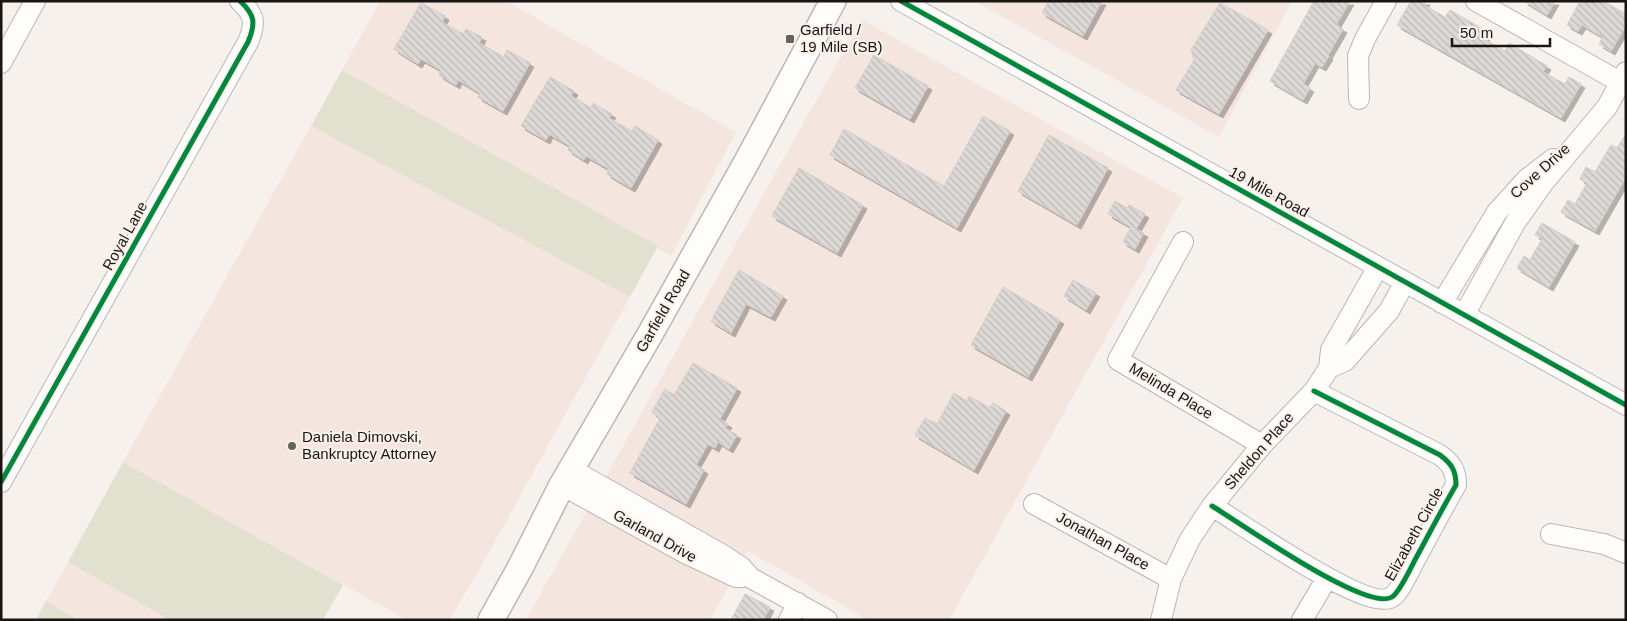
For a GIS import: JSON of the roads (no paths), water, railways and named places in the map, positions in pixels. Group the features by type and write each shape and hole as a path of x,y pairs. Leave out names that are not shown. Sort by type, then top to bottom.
{"main road":[{"name":"Garfield Road","path":"491,620 520,568 566,477 668,303 833,1"}],"street":[{"path":"1,63 35,1"},
{"name":"Royal Lane","path":"1,482 248,42 254,25 248,9 240,1"},
{"name":"19 Mile Road","path":"901,1 1626,405"},
{"path":"1359,98 1358,56 1386,1"},
{"path":"1476,1 1623,77"},
{"name":"Cove Drive","path":"1464,315 1515,223 1544,182 1607,106 1623,77"},
{"name":"Cove Drive","path":"1442,303 1497,212 1527,179 1585,131"},
{"name":"Cove Drive","path":"1497,212 1515,223"},
{"name":"Melinda Place","path":"1183,242 1118,360 1262,445"},
{"name":"Sheldon Place","path":"1161,620 1171,579 1190,539 1212,506 1262,445 1314,391 1329,368 1331,350 1378,267"},
{"name":"Sheldon Place","path":"1329,368 1344,361 1389,310 1405,282"},
{"name":"Elizabeth Circle","path":"1212,506 1327,578 1368,597 1382,600 1392,597 1404,582 1456,485 1456,474 1450,462 1440,455 1314,391"},
{"name":"Garland Drive","path":"566,477 714,567 736,577 752,578 793,612 828,620"},
{"name":"Jonathan Place","path":"1034,504 1171,579"},
{"path":"1551,534 1604,544 1626,553"},
{"path":"1302,620 1327,578"}],"place":[{"name":"Garfield / 19 Mile (SB)","path":"790,39"},
{"name":"Daniela Dimovski, Bankruptcy Attorney","path":"292,446"}]}
